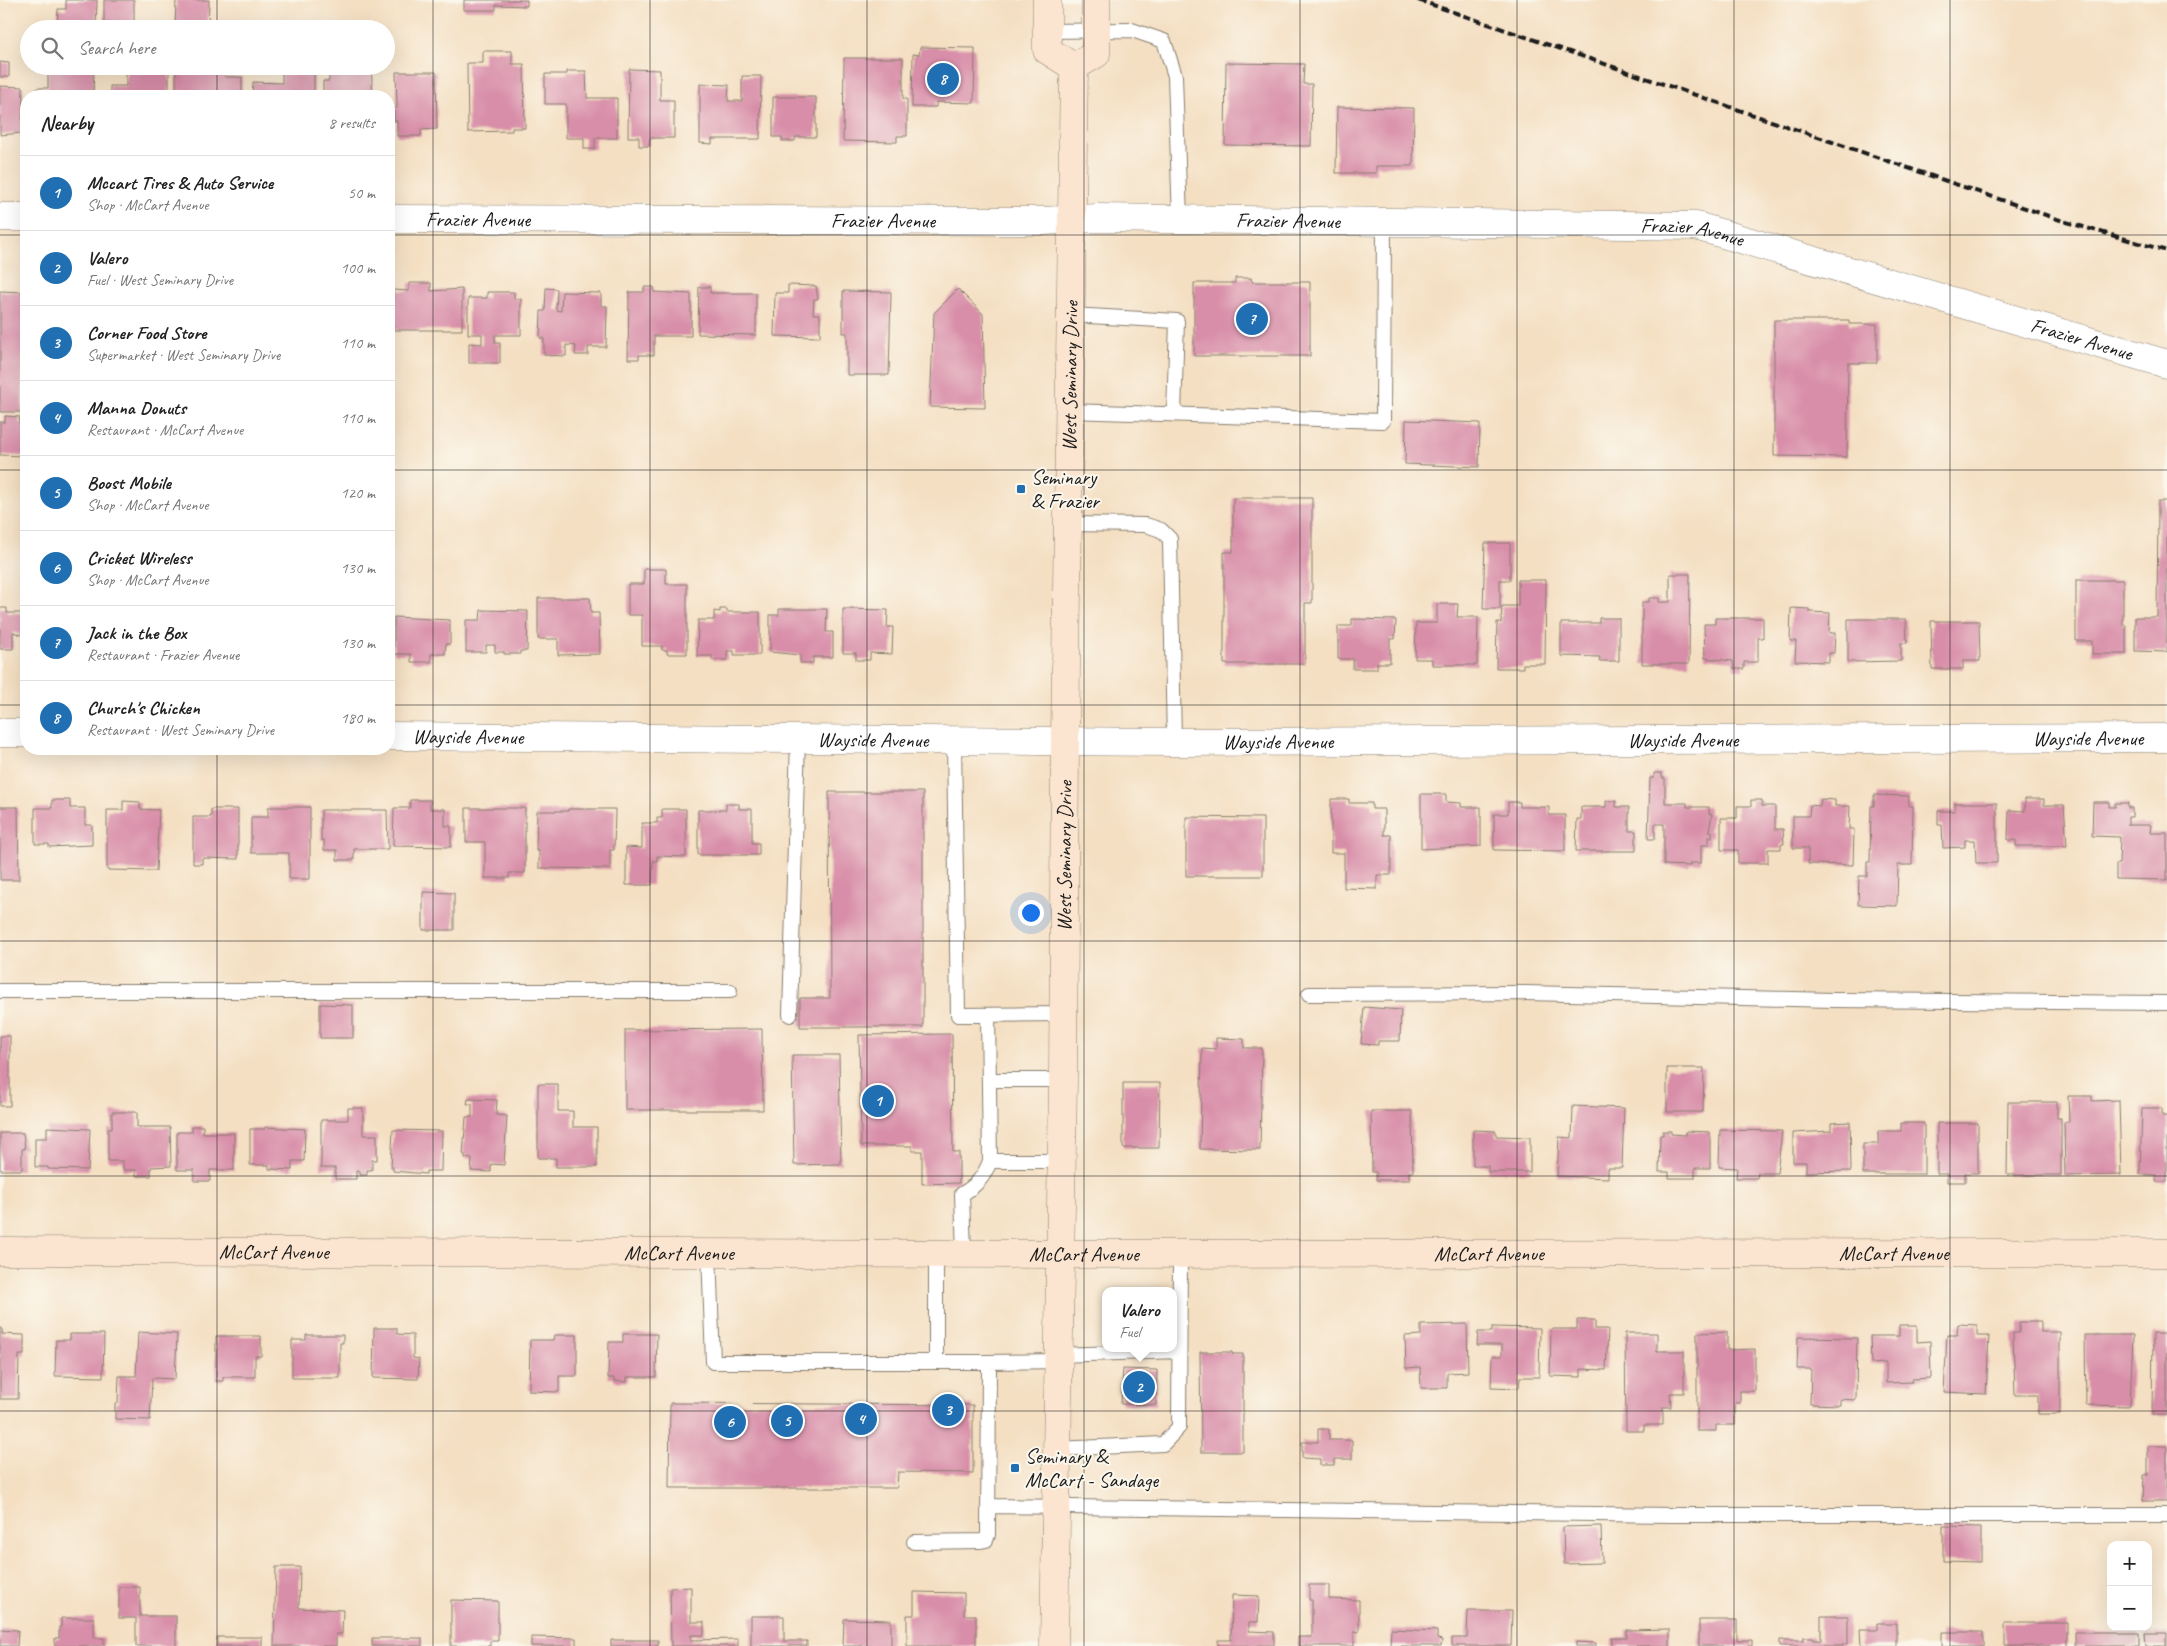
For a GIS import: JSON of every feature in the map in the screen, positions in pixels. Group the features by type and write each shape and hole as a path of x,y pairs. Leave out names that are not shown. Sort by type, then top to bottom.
{"main road":[{"path":"1046,0 1047,50 1074,67 1096,54 1096,0"},
{"name":"West Seminary Drive","path":"1054,1646 1064,1014 1065,740 1074,67"},
{"name":"McCart Avenue","path":"0,1251 936,1254 2167,1253"}],"street":[{"path":"0,217 20,218"},
{"name":"Frazier Avenue","path":"395,219 1180,220 1696,226 2167,364"},
{"path":"0,733 20,733"},
{"name":"Wayside Avenue","path":"395,736 1174,742 2167,738"}],"lane":[{"path":"1047,31 1132,30 1164,41 1175,76 1180,220"},
{"path":"1069,411 1383,421 1384,222"},
{"path":"1071,314 1177,321 1174,414"},
{"path":"1068,524 1146,525 1161,530 1170,539 1174,742"},
{"path":"790,1015 798,739"},
{"path":"954,740 958,1015 1064,1014"},
{"path":"0,991 730,991"},
{"path":"1309,994 1525,993 1824,1000 2167,1003"},
{"path":"964,1254 962,1194 980,1181 990,1161 988,1015"},
{"path":"989,1080 1063,1080"},
{"path":"990,1161 1062,1161"},
{"path":"709,1253 713,1362 987,1362 1162,1352"},
{"path":"936,1254 936,1362"},
{"path":"1056,1449 1163,1444 1178,1427 1180,1254"},
{"path":"914,1542 986,1540 988,1535 989,1366 987,1362"},
{"path":"988,1506 1672,1515 2167,1515"}],"building":[{"path":"66,0 97,0 96,20 57,20 58,9 66,9"},
{"path":"104,0 134,0 134,20 104,20"},
{"path":"176,0 209,0 208,20 175,20"},
{"path":"464,0 527,0 527,6 496,5 496,10 464,10"},
{"path":"920,47 975,48 974,103 936,102 936,107 912,107 913,54 919,55"},
{"path":"483,51 512,51 512,64 524,64 525,128 512,128 512,131 468,132 467,63 483,63"},
{"path":"844,58 903,58 903,99 907,99 907,136 897,136 897,142 843,141"},
{"path":"0,62 9,63 9,77 0,77"},
{"path":"1226,63 1304,64 1303,84 1312,84 1311,146 1225,145"},
{"path":"629,69 660,70 660,100 674,100 674,138 650,138 649,146 639,146 639,137 628,137"},
{"path":"567,71 586,71 587,98 617,98 617,138 595,138 595,149 584,149 584,138 566,138 566,104 545,104 545,74 567,74"},
{"path":"396,72 436,72 437,129 421,130 421,136 397,136 395,108 397,108"},
{"path":"48,75 94,75 93,90 37,90 37,88 48,88"},
{"path":"126,75 169,75 169,90 110,90 110,86 126,86"},
{"path":"176,75 242,77 242,90 176,90"},
{"path":"282,75 314,75 314,90 252,90 253,82 282,83"},
{"path":"329,75 372,75 373,90 323,90 323,81 329,81"},
{"path":"742,76 761,76 760,139 712,139 712,144 700,143 700,84 729,85 728,101 742,101"},
{"path":"0,86 23,87 23,90 20,90 20,133 0,135"},
{"path":"773,97 816,97 816,137 795,137 795,141 782,141 782,137 773,137"},
{"path":"1337,107 1414,108 1413,166 1376,166 1376,173 1336,173"},
{"path":"1235,278 1251,278 1252,282 1310,282 1310,356 1194,356 1194,283 1235,283"},
{"path":"409,283 431,283 431,291 462,289 462,330 395,330 395,290 409,291"},
{"path":"788,285 816,286 818,299 814,299 813,314 820,314 820,337 774,336 775,293 788,293"},
{"path":"644,287 654,287 654,292 691,294 691,336 654,336 654,355 639,355 639,359 628,359 629,292 644,292"},
{"path":"699,287 710,287 710,293 756,293 756,335 698,334"},
{"path":"546,288 557,289 556,310 561,311 562,292 601,293 601,306 607,306 606,347 588,347 588,355 575,355 576,346 566,345 566,356 544,355 544,338 540,338 541,311 545,311"},
{"path":"958,289 983,314 985,408 930,407 934,313"},
{"path":"0,291 20,292 20,412 0,412"},
{"path":"843,291 891,292 889,375 847,375 847,333 843,333"},
{"path":"487,292 514,292 514,299 521,299 521,335 495,335 495,343 500,343 500,363 469,363 469,343 482,344 482,334 468,334 468,298 487,298"},
{"path":"1774,320 1849,320 1849,324 1877,324 1877,363 1848,363 1847,457 1774,456"},
{"path":"5,416 20,417 20,456 0,455 0,422 5,422"},
{"path":"1406,420 1480,423 1479,467 1405,464"},
{"path":"1233,498 1312,498 1312,603 1305,603 1305,664 1224,664 1224,552 1233,552"},
{"path":"2158,501 2167,501 2167,652 2135,651 2135,617 2157,617"},
{"path":"1485,543 1510,543 1510,580 1500,580 1500,609 1483,609"},
{"path":"644,569 666,569 666,584 687,584 687,654 667,654 667,650 662,650 662,646 642,646 642,615 628,615 628,584 644,584"},
{"path":"1670,574 1690,574 1689,664 1642,664 1642,602 1649,602 1649,598 1659,598 1659,602 1670,602"},
{"path":"1518,580 1546,580 1545,664 1523,664 1523,668 1496,668 1497,622 1501,623 1502,606 1518,606"},
{"path":"2076,580 2123,580 2123,625 2126,625 2126,654 2092,654 2092,641 2076,641"},
{"path":"538,598 590,598 591,613 599,613 600,654 558,655 558,639 538,639"},
{"path":"1437,604 1458,604 1457,617 1478,617 1477,665 1432,665 1432,659 1415,659 1416,623 1437,623"},
{"path":"0,608 7,608 7,613 20,613 20,634 13,632 13,649 0,649"},
{"path":"1791,608 1809,609 1809,612 1830,613 1829,633 1835,633 1834,653 1829,653 1829,662 1795,661 1796,641 1790,641"},
{"path":"720,609 727,609 727,612 760,612 760,655 734,655 734,651 727,651 727,660 712,660 712,656 697,656 698,620 714,620 714,611 720,612"},
{"path":"779,609 827,609 826,632 833,632 833,657 813,657 813,663 800,663 800,655 770,652 770,615 779,615"},
{"path":"843,609 888,610 887,627 893,627 892,654 870,653 870,660 856,660 856,653 843,653"},
{"path":"481,610 528,611 527,651 520,651 520,654 504,654 504,652 495,652 495,645 486,645 486,652 466,652 466,620 480,620"},
{"path":"395,617 450,620 450,644 446,644 445,654 431,654 431,662 411,662 411,654 395,654"},
{"path":"1599,618 1619,618 1619,661 1599,661 1600,657 1561,656 1561,623 1599,623"},
{"path":"1715,618 1763,618 1763,638 1758,638 1758,662 1744,662 1744,669 1734,669 1733,661 1705,658 1704,624 1715,624"},
{"path":"1352,619 1396,620 1395,639 1390,639 1390,663 1377,663 1377,669 1353,669 1353,659 1338,659 1338,626 1352,626"},
{"path":"1848,619 1906,619 1907,643 1901,643 1901,661 1848,662"},
{"path":"1931,621 1979,621 1980,661 1963,661 1963,669 1932,669"},
{"path":"1654,773 1662,773 1662,778 1665,778 1665,803 1687,803 1687,807 1709,807 1709,814 1712,814 1709,831 1712,831 1712,837 1709,837 1709,845 1701,845 1701,863 1690,863 1690,866 1664,865 1664,824 1655,824 1655,839 1648,839 1650,778 1654,778"},
{"path":"829,792 923,792 923,1027 800,1027 800,998 830,998"},
{"path":"1421,794 1446,794 1446,802 1461,803 1461,807 1481,807 1481,846 1421,849"},
{"path":"1874,795 1909,796 1909,806 1913,806 1912,865 1898,865 1897,906 1858,905 1859,876 1867,876 1867,862 1870,862 1871,806 1874,806"},
{"path":"1331,799 1349,799 1349,803 1372,803 1372,809 1384,809 1384,835 1391,835 1391,875 1377,875 1377,889 1344,888 1344,853 1331,853"},
{"path":"1821,799 1835,800 1835,806 1850,806 1849,829 1854,829 1853,865 1808,864 1808,848 1793,848 1793,816 1809,816 1810,805 1820,806"},
{"path":"2025,799 2044,799 2044,805 2064,805 2067,846 2016,846 2016,840 2008,840 2009,810 2025,811"},
{"path":"52,800 70,800 70,808 85,808 85,825 92,825 92,845 49,847 49,844 35,844 35,808 52,808"},
{"path":"410,800 430,800 430,809 445,809 445,826 451,826 451,847 393,846 394,808 410,808"},
{"path":"1751,800 1762,800 1762,806 1775,806 1775,829 1783,829 1784,844 1781,844 1781,849 1768,849 1768,863 1738,863 1738,850 1721,850 1721,818 1737,818 1737,806 1751,806"},
{"path":"123,801 140,802 140,809 159,810 156,871 107,870 107,810 123,810"},
{"path":"1606,801 1616,801 1616,807 1629,807 1629,831 1636,831 1636,851 1576,851 1577,819 1581,819 1581,807 1606,807"},
{"path":"1508,802 1520,802 1520,807 1549,807 1549,815 1565,815 1565,851 1494,850 1494,814 1508,814"},
{"path":"2093,802 2109,802 2109,807 2115,807 2115,803 2128,803 2128,808 2132,808 2132,817 2128,817 2128,825 2151,825 2150,833 2167,833 2167,880 2116,879 2116,864 2119,864 2120,837 2092,836"},
{"path":"1955,803 1997,803 1997,863 1976,863 1975,840 1965,840 1965,847 1943,848 1942,825 1938,825 1938,811 1955,811"},
{"path":"726,804 739,804 739,809 752,809 752,843 759,843 759,855 698,855 698,810 726,810"},
{"path":"0,807 18,807 19,880 0,880"},
{"path":"268,807 310,807 310,879 289,879 289,853 251,853 251,817 268,817"},
{"path":"466,808 525,808 525,873 509,873 509,878 485,878 485,842 466,842"},
{"path":"211,809 238,809 238,859 202,858 202,864 193,864 193,817 211,817"},
{"path":"568,809 615,809 614,850 610,850 610,869 539,868 539,851 536,851 537,811 568,811"},
{"path":"662,809 686,809 686,857 657,856 657,861 653,861 652,885 626,885 626,847 642,848 642,823 657,823 657,818 662,818"},
{"path":"321,810 387,810 388,849 354,849 354,860 337,860 337,850 324,850 324,840 321,840"},
{"path":"1186,817 1263,818 1263,876 1186,876"},
{"path":"423,892 454,893 454,930 423,930"},
{"path":"320,1004 353,1005 353,1038 320,1038"},
{"path":"1364,1007 1401,1010 1400,1041 1378,1041 1378,1045 1361,1044"},
{"path":"762,1029 763,1110 625,1110 625,1030"},
{"path":"952,1034 953,1152 959,1152 959,1183 922,1184 922,1151 912,1151 912,1146 861,1146 859,1035"},
{"path":"0,1036 10,1036 10,1106 0,1106"},
{"path":"1216,1038 1244,1039 1244,1048 1262,1048 1260,1150 1200,1149 1202,1048 1216,1049"},
{"path":"792,1055 839,1055 841,1164 794,1165"},
{"path":"1667,1068 1704,1068 1703,1112 1667,1112"},
{"path":"1123,1083 1160,1083 1159,1148 1123,1148"},
{"path":"538,1084 558,1084 558,1111 573,1111 573,1127 597,1127 597,1167 556,1167 556,1158 538,1158"},
{"path":"2068,1096 2092,1096 2092,1101 2119,1100 2121,1175 2065,1176 2064,1122 2069,1122"},
{"path":"468,1099 497,1100 496,1115 507,1116 504,1165 491,1164 491,1172 471,1171 472,1159 465,1158 463,1154 466,1117 472,1117 472,1104 467,1104"},
{"path":"2008,1102 2057,1102 2057,1118 2061,1118 2061,1175 2007,1175"},
{"path":"1573,1106 1624,1108 1622,1168 1608,1168 1608,1178 1557,1176 1559,1137 1572,1138"},
{"path":"348,1108 363,1108 363,1135 377,1135 377,1160 372,1160 372,1170 367,1170 367,1175 360,1175 360,1171 356,1171 356,1179 335,1179 335,1168 321,1168 321,1120 348,1120"},
{"path":"2142,1108 2162,1108 2162,1116 2167,1116 2167,1182 2156,1182 2156,1175 2140,1174"},
{"path":"1371,1111 1412,1111 1413,1172 1409,1172 1409,1180 1376,1180 1376,1172 1372,1172"},
{"path":"112,1112 137,1112 137,1127 170,1127 171,1166 151,1167 151,1176 136,1176 136,1170 123,1170 123,1161 108,1161 108,1129 112,1129"},
{"path":"1850,1122 1851,1171 1806,1172 1806,1162 1793,1162 1793,1133 1831,1131 1831,1123"},
{"path":"1901,1123 1924,1123 1924,1174 1863,1174 1863,1144 1878,1144 1878,1131 1901,1131"},
{"path":"1937,1123 1978,1123 1978,1173 1965,1173 1965,1182 1947,1182 1947,1174 1937,1174"},
{"path":"192,1126 203,1126 203,1133 234,1133 234,1170 210,1170 210,1181 194,1181 194,1170 177,1170 177,1132 192,1132"},
{"path":"47,1127 90,1129 88,1170 35,1167 35,1138 47,1138"},
{"path":"265,1127 305,1129 304,1161 292,1161 292,1170 269,1169 269,1165 250,1165 250,1129 265,1129"},
{"path":"393,1130 442,1131 441,1171 426,1171 426,1174 393,1171 393,1167 391,1167"},
{"path":"1473,1130 1496,1131 1496,1136 1530,1137 1530,1172 1488,1172 1488,1166 1473,1166"},
{"path":"1720,1130 1782,1131 1777,1173 1758,1173 1757,1178 1736,1178 1737,1168 1719,1167"},
{"path":"1663,1131 1671,1131 1671,1134 1686,1135 1686,1131 1710,1132 1710,1168 1695,1168 1695,1178 1669,1178 1669,1172 1659,1172 1660,1135 1663,1135"},
{"path":"0,1133 23,1133 25,1149 22,1149 22,1170 0,1170"},
{"path":"1577,1320 1595,1320 1595,1329 1608,1329 1606,1370 1581,1369 1581,1377 1550,1376 1551,1329 1577,1329"},
{"path":"2019,1322 2041,1322 2041,1332 2060,1332 2060,1414 2038,1414 2038,1395 2015,1395 2013,1333 2019,1333"},
{"path":"1467,1324 1468,1372 1447,1373 1447,1388 1421,1388 1420,1367 1406,1368 1405,1336 1421,1335 1421,1325"},
{"path":"1958,1324 1977,1325 1977,1336 1989,1336 1986,1394 1944,1392 1947,1335 1957,1335"},
{"path":"1899,1325 1917,1325 1917,1342 1930,1341 1931,1378 1912,1379 1912,1382 1886,1383 1886,1363 1871,1364 1870,1336 1899,1336"},
{"path":"1492,1327 1540,1328 1539,1377 1520,1377 1519,1388 1491,1387 1492,1356 1502,1356 1502,1345 1477,1345 1478,1332 1492,1332"},
{"path":"0,1328 2,1328 2,1334 24,1335 24,1355 19,1355 18,1399 0,1399"},
{"path":"374,1328 397,1328 397,1334 413,1335 413,1358 419,1359 418,1379 373,1378"},
{"path":"138,1332 177,1334 175,1379 152,1378 150,1420 115,1419 115,1403 118,1403 119,1376 136,1376"},
{"path":"1727,1332 1727,1350 1755,1349 1755,1391 1740,1391 1740,1403 1735,1403 1735,1425 1716,1425 1716,1431 1697,1431 1697,1333"},
{"path":"1625,1333 1657,1333 1657,1351 1684,1351 1684,1393 1670,1393 1671,1407 1663,1407 1663,1425 1644,1425 1644,1431 1626,1431"},
{"path":"70,1334 104,1334 103,1377 55,1376 56,1340 70,1340"},
{"path":"623,1334 657,1334 656,1377 627,1377 627,1382 614,1381 614,1378 608,1378 609,1342 623,1342"},
{"path":"2153,1334 2167,1334 2167,1415 2152,1415"},
{"path":"306,1335 343,1335 343,1343 340,1343 340,1378 292,1378 292,1340 306,1340"},
{"path":"554,1335 577,1335 577,1376 559,1376 559,1392 529,1391 530,1340 553,1340"},
{"path":"2085,1335 2133,1335 2130,1406 2086,1405"},
{"path":"216,1336 261,1336 261,1356 255,1356 255,1377 223,1377 223,1381 216,1381"},
{"path":"1798,1337 1857,1338 1856,1400 1840,1399 1840,1405 1810,1404 1811,1369 1797,1369"},
{"path":"1200,1352 1243,1354 1243,1452 1201,1452"},
{"path":"1123,1369 1157,1370 1156,1405 1121,1404"},
{"path":"670,1403 973,1405 973,1473 898,1472 897,1488 669,1488"},
{"path":"1318,1429 1329,1429 1329,1440 1352,1440 1352,1459 1334,1459 1334,1465 1320,1465 1320,1459 1302,1458 1302,1442 1318,1442"},
{"path":"2148,1446 2167,1446 2167,1501 2143,1501 2144,1475 2148,1475"},
{"path":"1601,1526 1602,1563 1564,1564 1563,1527"},
{"path":"1943,1526 1981,1527 1981,1562 1943,1561"},
{"path":"276,1567 300,1567 299,1608 343,1610 342,1634 336,1634 336,1646 274,1646"},
{"path":"1309,1585 1329,1585 1329,1599 1359,1600 1359,1632 1354,1631 1354,1646 1298,1646 1298,1637 1312,1637 1312,1600 1309,1600"},
{"path":"119,1587 140,1587 140,1616 176,1616 176,1646 136,1646 136,1618 119,1618"},
{"path":"691,1587 691,1622 704,1622 704,1635 691,1635 691,1640 738,1639 738,1646 671,1646 670,1588"},
{"path":"914,1592 964,1593 964,1615 976,1615 976,1646 907,1646 907,1615 914,1615"},
{"path":"1232,1595 1259,1596 1258,1622 1249,1622 1249,1631 1274,1632 1274,1645 1218,1646 1218,1640 1231,1640"},
{"path":"451,1600 498,1601 498,1641 490,1641 490,1646 451,1646"},
{"path":"1468,1611 1512,1611 1511,1646 1452,1646 1452,1638 1467,1638"},
{"path":"751,1616 784,1616 784,1641 807,1641 807,1646 751,1646"},
{"path":"1821,1616 1848,1616 1848,1644 1843,1644 1843,1646 1780,1646 1780,1640 1803,1640 1803,1637 1813,1637 1813,1640 1821,1640"},
{"path":"61,1618 94,1618 94,1638 104,1638 104,1646 55,1646 55,1638 59,1638"},
{"path":"844,1619 891,1620 891,1646 843,1646"},
{"path":"1699,1620 1737,1620 1737,1640 1752,1640 1752,1646 1699,1646"},
{"path":"1877,1623 1896,1623 1896,1646 1861,1646 1860,1630 1877,1630"},
{"path":"2005,1623 2067,1623 2067,1646 2005,1646"},
{"path":"0,1629 18,1630 17,1646 0,1646"},
{"path":"1391,1629 1437,1631 1437,1639 1442,1640 1441,1646 1390,1646"},
{"path":"1670,1629 1670,1646 1612,1646 1612,1638 1627,1638 1627,1630"},
{"path":"1942,1632 1983,1632 1983,1646 1942,1646"},
{"path":"2075,1632 2138,1632 2138,1646 2075,1646"},
{"path":"2144,1633 2167,1633 2167,1646 2145,1646"},
{"path":"217,1637 262,1637 262,1646 217,1646"},
{"path":"531,1637 576,1638 576,1646 531,1646"},
{"path":"372,1638 422,1638 422,1646 372,1646"},
{"path":"611,1640 658,1640 658,1646 611,1646"},
{"path":"1576,1642 1596,1643 1596,1646 1576,1646"}],"railway":[{"path":"1418,0 2066,222 2167,251"}],"place":[{"name":"Church's Chicken","path":"943,79"},
{"name":"Jack in the Box","path":"1252,319"},
{"name":"Seminary & Frazier","path":"1021,489"},
{"name":"Mccart Tires & Auto Service","path":"878,1101"},
{"name":"Valero","path":"1139,1387"},
{"name":"Corner Food Store","path":"948,1410"},
{"name":"Manna Donuts","path":"861,1419"},
{"name":"Boost Mobile","path":"787,1421"},
{"name":"Cricket Wireless","path":"730,1422"},
{"name":"Seminary & McCart - Sandage","path":"1015,1468"}]}
